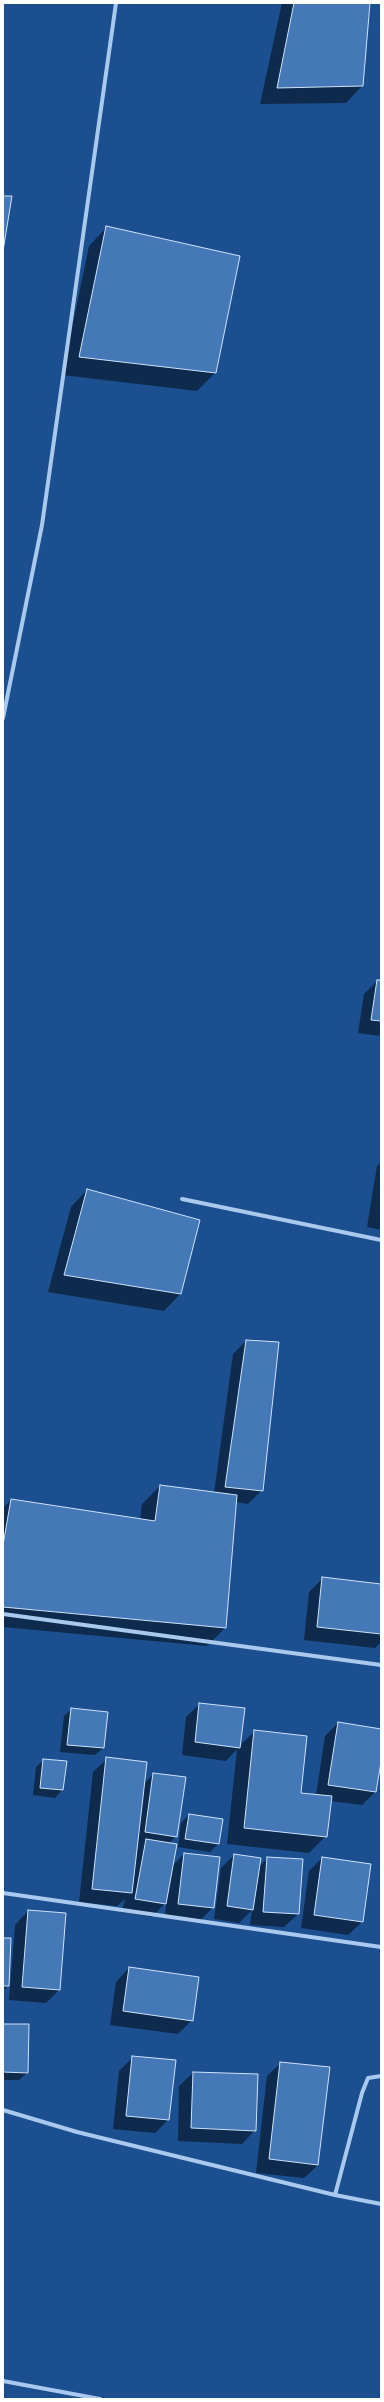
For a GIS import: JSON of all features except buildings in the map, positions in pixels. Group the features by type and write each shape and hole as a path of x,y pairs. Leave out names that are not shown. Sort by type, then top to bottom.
{"street":[{"path":"3,718 42,525 116,3"},
{"path":"182,1199 381,1240"},
{"path":"3,1614 381,1665"},
{"path":"3,1893 381,1947"},
{"path":"336,2195 362,2093 368,2078 381,2076"},
{"path":"3,2110 78,2132 336,2195 381,2204"},
{"path":"3,2381 100,2399"}]}
